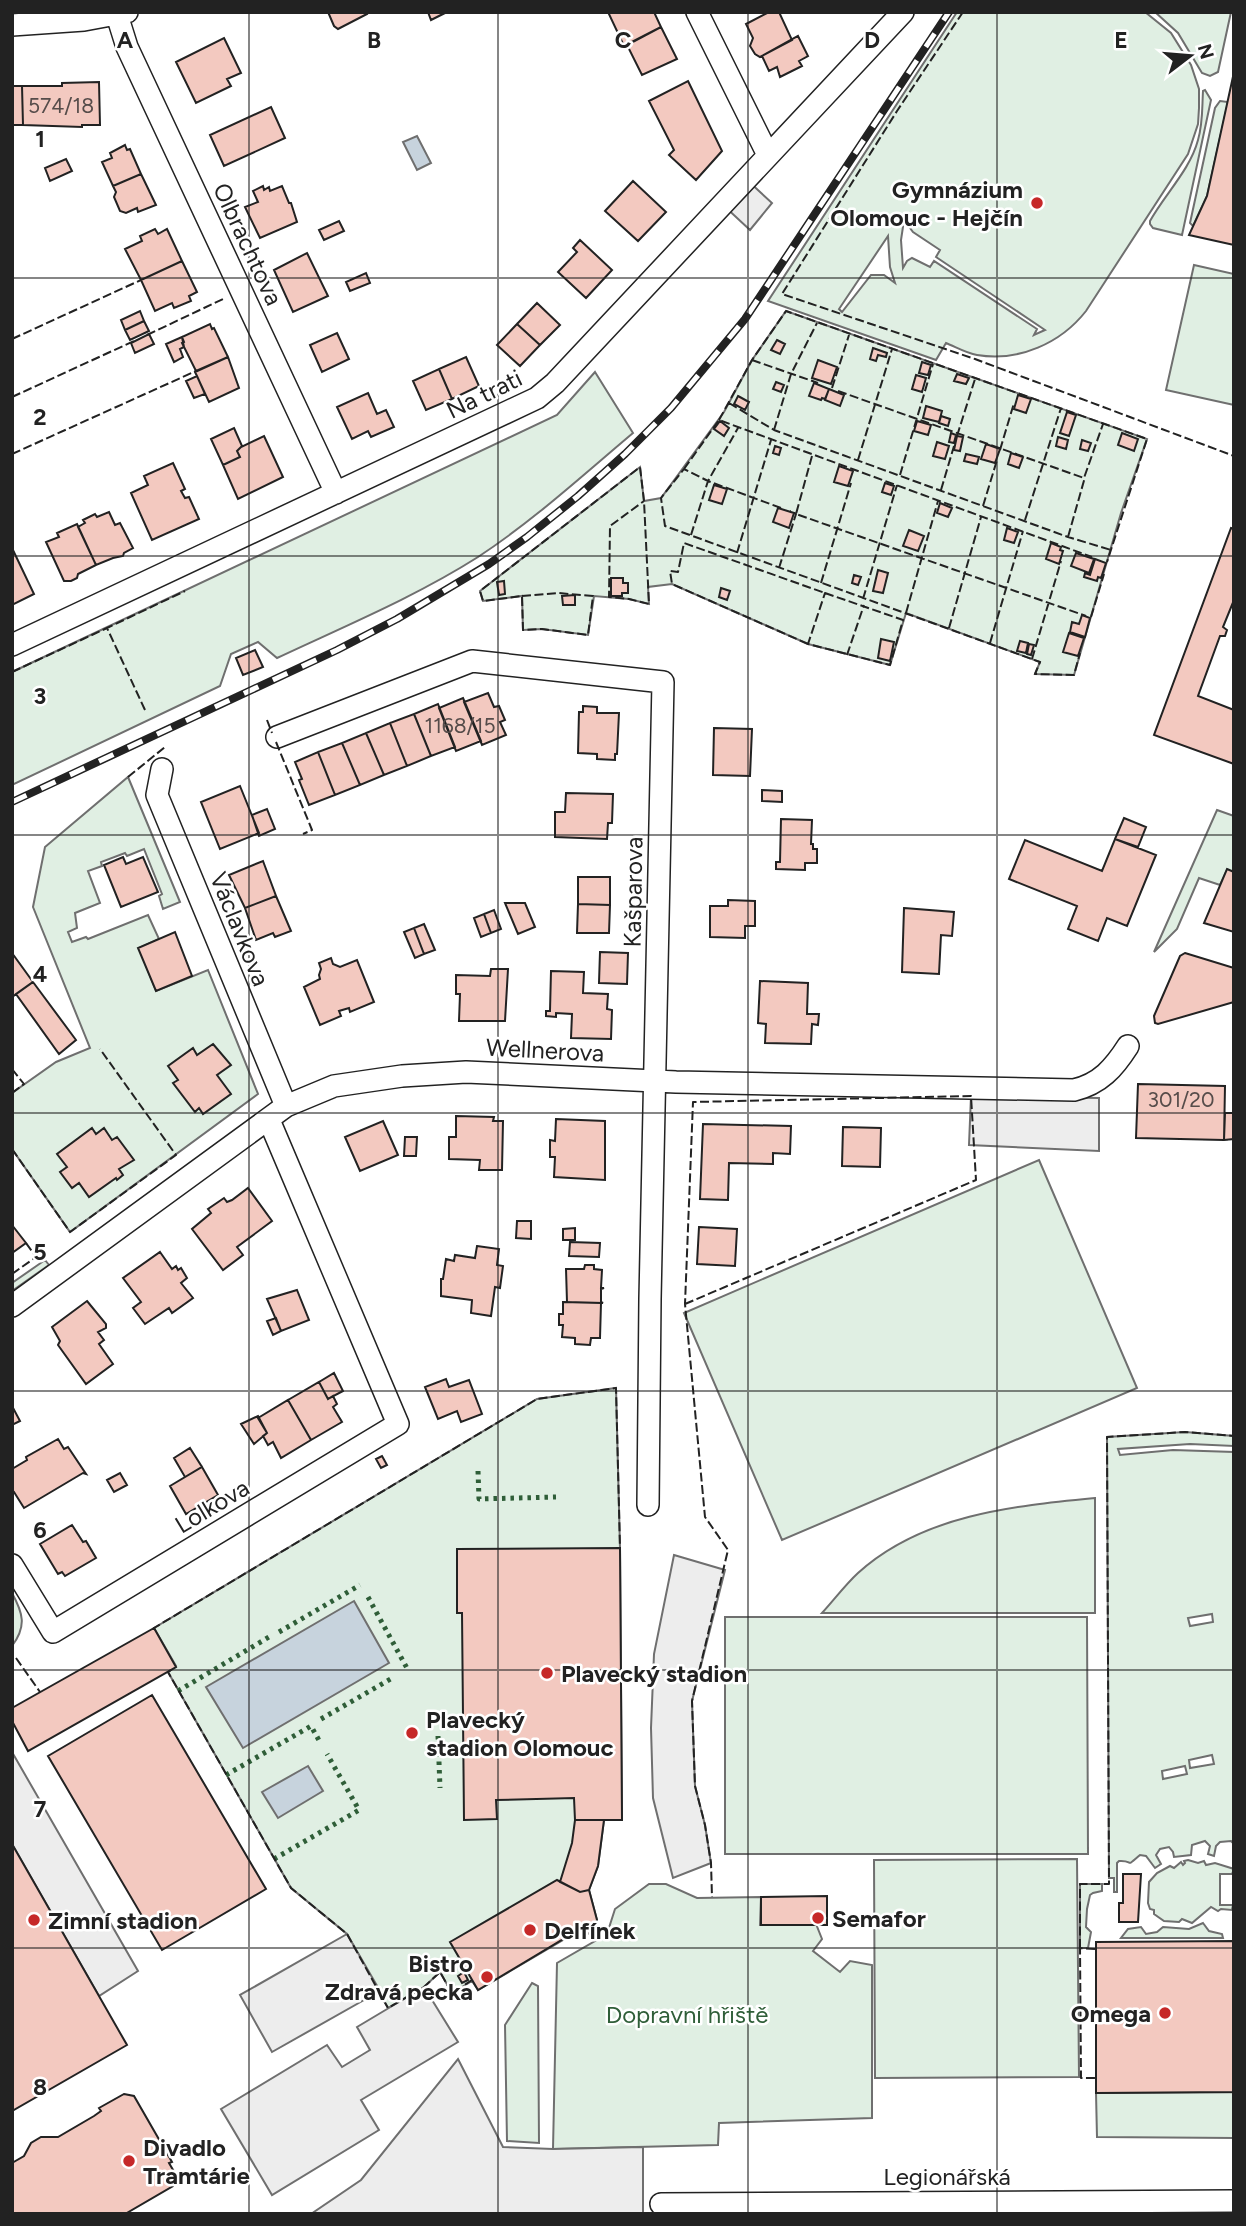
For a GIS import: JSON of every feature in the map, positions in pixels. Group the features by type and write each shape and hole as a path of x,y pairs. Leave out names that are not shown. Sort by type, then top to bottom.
{"street":[{"path":"697,12 768,155"},
{"name":"Na trati","path":"12,645 537,398 555,383 903,12"},
{"path":"12,25 52,24 122,14"},
{"name":"Olbrachtova","path":"122,14 127,47 336,493"},
{"name":"Kašparova","path":"277,737 472,661 663,682 648,1505"},
{"name":"Václavkova","path":"162,769 158,795 286,1106"},
{"name":"Wellnerova","path":"12,1306 286,1106 334,1086 402,1076 466,1072 656,1081 1074,1090 1084,1088 1111,1071 1128,1046"},
{"name":"Lolkova","path":"12,1565 53,1632 398,1424 269,1120"},
{"name":"Legionářská","path":"661,2204 1234,2201"}],"green space":[{"name":"Gymnázium Olomouc - Hejčín","path":"957,12 1145,12 1171,33 1191,65 1199,89 1199,108 1198,124 1188,154 1086,311 1052,341 1038,348 1008,356 973,354 946,343 936,360 768,301","holes":["904,220 913,232 940,250 936,257 1045,330 1034,335 1037,329 934,261 930,267 912,258 903,268 901,240","888,236 890,267 895,283 884,275 871,275 842,312 839,309"]},
{"path":"1155,12 1231,12 1218,72 1210,76 1202,73 1178,33"},
{"path":"1205,90 1211,100 1182,235 1153,228 1150,221 1194,151 1201,128"},
{"path":"1220,101 1228,102 1207,196 1193,226 1190,223 1215,108"},
{"path":"1194,265 1234,274 1234,405 1166,390"},
{"path":"786,311 1147,439 1121,513 1074,675 1035,674 1040,662 906,613 890,665 808,644 672,584 648,587 649,604 594,596 588,635 542,629 523,630 522,596 483,601 480,591 640,467 644,501 661,498 724,412 752,360"},
{"path":"595,372 633,433 498,543 430,585 277,658 258,642 231,654 220,686 12,785 12,672 557,415"},
{"path":"128,777 180,902 163,909 159,896 162,894 144,849 127,856 125,853 101,862 102,866 88,871 100,903 75,913 77,928 68,932 72,942 86,937 88,939 148,915 159,939 139,948 156,991 208,970 258,1094 70,1232 12,1149 12,1093 56,1062 90,1048 33,907 45,847"},
{"path":"1217,810 1234,816 1234,872 1227,870 1220,885 1199,878 1177,929 1154,952"},
{"path":"1039,1160 1137,1388 782,1540 684,1313"},
{"path":"45,1260 49,1265 12,1291 12,1283"},
{"name":"Plavecký stadion Olomouc","path":"616,1388 622,1820 604,1820 598,1866 589,1890 597,1920 593,1933 570,1936 478,1990 472,1981 452,1993 440,1972 424,1987 388,2008 347,1934 291,1888 168,1672 176,1666 154,1628 537,1399"},
{"path":"1185,1432 1234,1436 1234,1446 1190,1444 1118,1449 1120,1455 1173,1450 1234,1452 1234,1844 1231,1841 1220,1842 1216,1846 1214,1856 1208,1854 1210,1846 1205,1841 1192,1845 1191,1855 1174,1857 1169,1847 1160,1849 1156,1855 1161,1864 1155,1868 1146,1856 1140,1855 1131,1863 1119,1861 1117,1892 1114,1892 1114,1878 1109,1878 1107,1437","holes":["1212,1614 1213,1622 1190,1626 1188,1618","1212,1755 1214,1764 1190,1768 1189,1760","1185,1766 1187,1774 1163,1779 1162,1771"]},
{"path":"1095,1498 1095,1613 822,1613 858,1573 883,1553 910,1538 939,1526 1000,1510"},
{"path":"12,1593 22,1620 20,1632 12,1646"},
{"path":"725,1617 1087,1617 1088,1854 725,1854"},
{"path":"1077,1859 1079,2077 875,2078 874,1860"},
{"path":"1184,1861 1198,1863 1204,1861 1206,1865 1215,1863 1234,1869 1232,1874 1220,1874 1220,1905 1233,1905 1232,1910 1218,1911 1211,1907 1192,1923 1182,1919 1179,1922 1164,1921 1154,1914 1148,1903 1149,1882 1157,1873 1170,1866 1174,1868 1181,1862 1183,1865"},
{"name":"Dopravní hřiště","path":"649,1884 666,1884 697,1898 761,1897 760,1925 816,1924 822,1939 813,1951 840,1972 850,1961 872,1965 872,2118 719,2123 718,2145 553,2149 557,1963 607,1934 615,1909"},
{"path":"1080,1884 1102,1884 1102,1891 1090,1895 1086,1927 1091,1932 1088,1948 1080,1948"},
{"path":"1203,1923 1209,1931 1222,1934 1223,1938 1121,1938 1128,1929 1141,1927 1146,1934 1157,1932 1163,1927 1189,1929"},
{"path":"532,1983 538,1986 539,2143 507,2141 505,2025"},
{"path":"1234,2092 1234,2138 1097,2137 1096,2093"}],"shaded area":[{"path":"417,136 431,163 417,170 403,142"},
{"path":"746,179 772,203 750,230 722,204"},
{"path":"971,1096 1099,1098 1099,1151 969,1145"},
{"path":"674,1555 725,1570 692,1701 695,1786 711,1863 673,1878 653,1798 651,1728 654,1654"},
{"path":"354,1601 389,1663 243,1748 206,1687"},
{"path":"12,1752 138,1971 99,1996 12,1844"},
{"path":"308,1766 323,1791 278,1818 262,1792"},
{"path":"347,1934 380,1991 272,2052 240,1995"},
{"path":"424,1987 458,2042 361,2100 379,2130 272,2195 221,2109 327,2045 342,2067 370,2050 357,2027"},
{"path":"458,2059 503,2147 643,2147 643,2214 311,2214 361,2180"}],"building":[{"path":"328,12 366,12 367,14 338,29"},
{"path":"428,12 447,12 431,20"},
{"path":"608,12 654,12 661,27 624,46"},
{"path":"769,12 779,12 792,40 760,57 750,46 753,38 746,24"},
{"path":"661,27 677,59 642,75 627,45"},
{"path":"798,36 808,56 799,61 802,66 780,77 777,67 769,71 762,56"},
{"path":"224,38 241,73 227,79 231,86 196,103 176,62"},
{"path":"1234,72 1234,245 1189,235 1207,196"},
{"path":"688,81 722,151 696,180 669,155 674,150 649,101"},
{"path":"99,82 100,125 23,125 22,86"},
{"path":"12,86 22,86 23,125 12,125"},
{"path":"271,107 285,138 224,166 210,135"},
{"path":"125,145 127,150 130,149 141,174 113,186 102,162 112,158 110,153"},
{"path":"66,159 72,171 50,181 45,168"},
{"path":"141,174 156,205 138,212 137,208 126,213 120,211 113,186"},
{"path":"633,181 666,212 638,241 605,211"},
{"path":"263,186 264,190 269,187 270,191 282,186 297,222 260,238 245,207 258,202 253,191"},
{"path":"339,221 344,231 324,240 319,230"},
{"path":"155,229 158,234 167,229 182,261 141,280 125,249 142,241 140,236"},
{"path":"580,240 612,270 586,298 558,272 577,252 573,248"},
{"path":"307,253 328,296 293,312 274,270"},
{"path":"182,261 197,292 189,296 191,301 174,308 172,303 155,311 141,280"},
{"path":"366,273 370,283 350,291 346,282"},
{"path":"537,303 560,325 540,345 517,324"},
{"path":"140,311 144,321 125,330 121,320"},
{"path":"144,321 149,331 130,340 125,330"},
{"path":"210,324 228,357 196,371 182,343 182,337"},
{"path":"517,324 540,345 520,366 497,345"},
{"path":"337,333 349,359 322,372 310,345"},
{"path":"149,334 154,344 135,353 131,343"},
{"path":"182,337 184,347 180,349 183,357 174,362 166,344"},
{"path":"777,340 785,344 780,354 771,350"},
{"path":"873,348 887,353 886,357 878,355 876,361 870,359"},
{"path":"228,357 239,388 209,402 195,372"},
{"path":"466,357 479,386 452,399 439,369"},
{"path":"818,360 837,367 831,384 812,378"},
{"path":"922,362 931,365 928,375 919,373"},
{"path":"439,369 452,399 426,410 413,381"},
{"path":"957,374 969,378 966,384 954,381"},
{"path":"916,375 926,378 922,392 912,389"},
{"path":"197,376 205,394 194,398 186,381"},
{"path":"776,382 784,385 781,392 773,389"},
{"path":"814,383 829,389 825,399 809,396"},
{"path":"829,389 844,395 840,406 825,400"},
{"path":"368,393 377,414 386,410 394,427 371,437 368,431 352,439 337,407"},
{"path":"1018,395 1031,399 1026,413 1014,409"},
{"path":"738,396 749,402 745,410 734,404"},
{"path":"926,406 942,411 939,422 923,418"},
{"path":"1067,412 1076,415 1069,436 1060,433"},
{"path":"941,416 950,419 948,426 939,423"},
{"path":"720,421 729,428 724,436 714,429"},
{"path":"917,421 931,425 928,435 914,431"},
{"path":"234,428 242,446 237,451 240,457 223,465 211,439"},
{"path":"951,433 956,435 954,443 949,442"},
{"path":"1122,433 1138,439 1134,451 1118,445"},
{"path":"264,436 283,477 238,499 223,465 240,457 237,451 241,447"},
{"path":"957,436 963,437 960,451 954,450"},
{"path":"1058,437 1068,440 1066,449 1056,446"},
{"path":"1082,440 1091,443 1088,451 1080,449"},
{"path":"937,442 949,446 945,459 933,456"},
{"path":"986,444 1000,449 995,463 981,459"},
{"path":"775,446 781,448 779,455 773,453"},
{"path":"1011,453 1023,457 1019,468 1008,464"},
{"path":"966,454 979,457 977,464 964,461"},
{"path":"173,463 185,489 181,491 185,498 189,497 199,519 152,540 131,493 148,485 144,476"},
{"path":"839,466 853,471 848,486 834,482"},
{"path":"885,483 894,486 891,495 882,492"},
{"path":"714,485 727,489 722,504 709,500"},
{"path":"940,503 952,508 948,517 937,513"},
{"path":"778,508 794,513 789,528 773,522"},
{"path":"109,512 115,525 120,523 133,548 123,556 96,565 78,527 85,523 83,520 95,514 97,517"},
{"path":"77,524 96,565 78,574 77,578 71,581 64,581 46,542 59,537 57,533"},
{"path":"1007,528 1018,532 1014,543 1004,540"},
{"path":"1231,528 1234,529 1234,600 1223,627 1227,630 1225,636 1220,636 1198,696 1234,710 1234,764 1154,735"},
{"path":"909,530 924,536 918,551 903,546"},
{"path":"1051,543 1061,547 1060,550 1063,551 1059,564 1046,559"},
{"path":"12,548 34,594 12,605"},
{"path":"1076,553 1094,559 1089,573 1071,566"},
{"path":"1095,559 1106,563 1101,578 1098,577 1097,581 1084,577 1085,573 1090,575"},
{"path":"878,570 888,573 883,593 873,591"},
{"path":"854,575 861,577 858,585 852,583"},
{"path":"611,578 623,578 623,583 628,583 628,593 611,596"},
{"path":"504,581 505,594 499,595 497,582"},
{"path":"721,588 730,591 727,600 719,597"},
{"path":"575,595 575,605 563,605 562,596"},
{"path":"1082,615 1090,618 1085,637 1070,632 1072,622 1079,624"},
{"path":"1069,633 1084,638 1078,656 1063,652"},
{"path":"881,639 894,642 890,661 878,658"},
{"path":"1020,641 1028,643 1026,653 1017,651"},
{"path":"1029,644 1034,645 1031,655 1027,654"},
{"path":"255,650 263,667 243,675 236,658"},
{"path":"488,693 494,707 499,706 505,720 500,722 506,735 482,745 464,702"},
{"path":"463,698 481,741 456,751 439,708"},
{"path":"438,704 455,747 431,756 414,714"},
{"path":"583,706 597,707 597,713 619,713 615,760 597,759 597,754 578,753 579,712 583,712"},
{"path":"414,714 431,756 407,766 390,723"},
{"path":"390,723 407,766 384,775 366,733"},
{"path":"714,728 752,729 750,776 713,775"},
{"path":"366,733 384,775 360,785 342,743"},
{"path":"342,743 360,785 335,795 318,752"},
{"path":"318,752 335,795 309,805 295,762"},
{"path":"240,786 259,833 220,849 201,802"},
{"path":"762,790 782,791 782,802 762,801"},
{"path":"566,793 613,794 612,823 608,823 607,839 555,837 555,812 565,812"},
{"path":"267,809 275,829 259,836 252,815"},
{"path":"1124,818 1146,827 1138,847 1115,839"},
{"path":"781,819 812,820 811,844 813,849 817,849 817,863 805,863 805,870 776,869 776,862 780,862"},
{"path":"1115,839 1156,855 1127,926 1107,918 1098,941 1068,929 1077,906 1009,879 1025,840 1102,871"},
{"path":"123,857 126,864 143,857 158,892 121,907 104,865"},
{"path":"263,861 276,896 245,908 229,875"},
{"path":"1227,869 1234,872 1234,932 1204,923"},
{"path":"578,877 610,877 610,905 578,904"},
{"path":"276,896 291,931 275,937 273,933 256,940 245,908"},
{"path":"728,900 755,901 755,926 745,926 745,938 710,937 710,906 728,906"},
{"path":"505,903 525,903 535,927 518,934"},
{"path":"578,904 610,905 609,933 577,933"},
{"path":"904,908 954,912 952,936 941,935 939,974 902,972"},
{"path":"494,910 501,929 491,933 484,914"},
{"path":"484,914 491,933 481,937 474,918"},
{"path":"424,924 435,950 424,954 414,928"},
{"path":"414,928 424,954 415,958 404,932"},
{"path":"175,932 192,976 156,991 138,948"},
{"path":"600,952 628,953 627,984 599,983"},
{"path":"12,953 33,982 12,997"},
{"path":"1185,953 1234,968 1234,1002 1155,1023 1154,1016 1180,956"},
{"path":"331,958 333,964 340,967 357,960 374,1002 350,1012 349,1008 339,1011 341,1016 320,1025 304,987 320,979 319,963"},
{"path":"491,969 508,969 505,1021 459,1021 460,994 456,994 456,975 490,976"},
{"path":"551,971 584,972 583,993 608,994 607,1009 612,1010 611,1039 571,1038 572,1014 556,1013 556,1017 546,1016 546,1011 550,1011"},
{"path":"760,981 808,983 807,1014 819,1014 818,1025 812,1024 811,1044 765,1043 766,1024 758,1023"},
{"path":"33,982 76,1040 59,1054 16,994"},
{"path":"213,1044 231,1065 217,1075 231,1094 203,1114 199,1108 195,1112 173,1083 178,1080 168,1066 193,1048 197,1055"},
{"path":"1138,1084 1225,1086 1224,1140 1136,1138"},
{"path":"1225,1113 1234,1113 1234,1139 1224,1140"},
{"path":"456,1116 494,1117 493,1121 503,1121 502,1170 479,1170 480,1160 449,1159 449,1137 456,1137"},
{"path":"556,1119 605,1121 605,1180 554,1177 555,1157 550,1157 550,1140 555,1141"},
{"path":"383,1121 398,1155 360,1171 345,1137"},
{"path":"703,1124 791,1126 790,1154 773,1153 773,1164 729,1163 728,1200 700,1199"},
{"path":"843,1127 881,1128 880,1167 842,1166"},
{"path":"92,1128 96,1134 104,1128 112,1140 117,1137 134,1160 119,1169 123,1175 117,1180 116,1178 89,1197 79,1183 72,1188 60,1172 67,1167 57,1154"},
{"path":"405,1137 417,1137 416,1156 404,1156"},
{"path":"248,1188 272,1221 237,1247 243,1255 223,1270 192,1229 211,1213 208,1209 224,1198 227,1202 232,1200"},
{"path":"517,1221 531,1221 531,1239 516,1238"},
{"path":"12,1225 26,1243 12,1253"},
{"path":"699,1227 737,1229 735,1266 697,1264"},
{"path":"575,1228 575,1240 563,1240 563,1229"},
{"path":"570,1242 600,1243 599,1257 569,1256"},
{"path":"477,1246 499,1249 497,1265 503,1266 500,1288 495,1287 491,1316 471,1313 472,1300 441,1296 441,1279 446,1259 454,1261 455,1255 475,1258"},
{"path":"160,1252 172,1269 176,1266 178,1270 181,1268 187,1278 181,1283 193,1298 172,1313 169,1308 145,1324 133,1308 141,1302 123,1278"},
{"path":"585,1265 594,1265 594,1269 602,1270 603,1303 567,1302 566,1269 584,1269"},
{"path":"297,1290 309,1320 281,1331 267,1299"},
{"path":"87,1301 106,1324 106,1328 98,1332 104,1340 99,1344 113,1364 86,1384 58,1345 60,1341 52,1327"},
{"path":"563,1302 601,1303 600,1338 591,1338 590,1345 575,1344 575,1338 562,1337 563,1325 559,1325 559,1314 563,1314"},
{"path":"276,1318 281,1331 273,1335 267,1321"},
{"path":"334,1373 343,1391 328,1399 319,1382"},
{"path":"446,1379 449,1387 469,1380 482,1414 461,1422 457,1411 438,1419 425,1387"},
{"path":"319,1382 328,1399 333,1396 337,1404 333,1407 342,1422 311,1440 288,1400"},
{"path":"288,1400 311,1440 281,1458 273,1442 268,1445 263,1436 267,1433 258,1418"},
{"path":"12,1406 20,1421 12,1425"},
{"path":"258,1416 267,1433 254,1444 241,1424"},
{"path":"58,1439 64,1449 68,1447 86,1474 83,1473 24,1508 14,1492 12,1493 12,1469 27,1460 26,1457"},
{"path":"190,1448 202,1467 185,1477 174,1458"},
{"path":"382,1456 387,1465 381,1468 376,1459"},
{"path":"202,1467 218,1495 186,1514 170,1486"},
{"path":"120,1473 127,1485 114,1492 107,1480"},
{"path":"72,1525 96,1558 65,1576 62,1572 58,1574 40,1544"},
{"path":"620,1548 622,1820 575,1820 574,1798 496,1800 497,1819 464,1820 462,1613 457,1613 457,1549"},
{"path":"154,1628 176,1667 28,1751 12,1721 12,1708"},
{"path":"152,1695 266,1889 162,1950 48,1756"},
{"path":"575,1820 604,1820 598,1866 589,1890 580,1892 560,1882 572,1843"},
{"name":"Zimní stadion","path":"12,1844 127,2045 12,2111"},
{"path":"1123,1874 1141,1874 1138,1922 1119,1922 1119,1903 1123,1903"},
{"path":"557,1880 580,1892 589,1890 597,1920 593,1933 570,1935 478,1990 450,1942"},
{"path":"827,1896 827,1925 761,1925 761,1897"},
{"name":"Omega","path":"1234,1941 1234,2092 1096,2093 1096,1942"},
{"path":"464,1972 468,1980 462,1983 458,1976"},
{"path":"124,2094 134,2096 172,2162 169,2163 176,2175 173,2186 125,2214 12,2214 12,2163 24,2156 31,2143 41,2137 58,2137"}],"railway":[{"path":"12,802 337,650 397,619 489,564 578,496 671,408 745,319 949,12"}],"hedge":[{"path":"478,1471 479,1499 556,1497"},
{"path":"279,1632 360,1585"},
{"path":"368,1597 408,1670"},
{"path":"178,1691 269,1637"},
{"path":"321,1719 394,1677"},
{"path":"226,1775 311,1726 321,1744"},
{"path":"438,1736 440,1788"},
{"path":"274,1859 359,1810 327,1754"}],"fence":[{"path":"963,12 782,294 975,359 1234,456"},
{"path":"12,339 141,280"},
{"path":"147,335 223,299"},
{"path":"719,420 752,360 786,311 1147,439 1107,562"},
{"path":"774,430 791,374 817,323"},
{"path":"832,388 849,335"},
{"path":"12,397 134,341"},
{"path":"858,460 892,349"},
{"path":"752,360 818,383"},
{"path":"900,475 933,364"},
{"path":"12,454 196,371"},
{"path":"957,436 975,379"},
{"path":"838,391 1084,478 1103,424"},
{"path":"729,403 774,430 1068,537 1111,550"},
{"path":"1000,450 1014,403"},
{"path":"1025,520 1061,408"},
{"path":"684,469 719,420 1092,557"},
{"path":"691,535 708,481 738,428"},
{"path":"737,553 771,440"},
{"path":"941,490 954,446"},
{"path":"812,456 796,514 1086,616"},
{"path":"983,506 997,460"},
{"path":"522,596 558,593 593,596 588,635 542,629 523,630 522,596 483,601 480,591 640,467 644,501 649,604 609,597 610,526 644,501"},
{"path":"781,508 708,481 684,469 661,498 665,526 1040,662 1035,674 1074,675 1080,653"},
{"path":"1068,537 1085,477"},
{"path":"821,583 851,483"},
{"path":"863,599 897,485"},
{"path":"906,613 938,501"},
{"path":"779,568 796,514 790,511"},
{"path":"949,628 981,517"},
{"path":"990,643 1023,531"},
{"path":"808,644 672,584 670,571 678,572 684,543 825,593"},
{"path":"1032,659 1061,561"},
{"path":"1091,617 1104,574"},
{"path":"145,710 107,628 185,591"},
{"path":"825,593 903,620 890,665 808,644 825,593"},
{"path":"847,655 864,605"},
{"path":"12,672 107,628"},
{"path":"267,720 272,733"},
{"path":"276,742 312,830 303,834"},
{"path":"128,777 165,747"},
{"path":"12,1149 70,1232 176,1155 100,1049"},
{"path":"12,1069 24,1084 12,1093"},
{"path":"685,1304 976,1180 971,1096 693,1102 685,1304 705,1517 728,1550 692,1701 695,1786 711,1863 712,1897"},
{"path":"12,1274 36,1257 26,1243"},
{"path":"155,1630 154,1628 537,1399 616,1388 620,1548"},
{"path":"1080,1948 1080,1884 1109,1884 1107,1437 1185,1432 1234,1436"},
{"path":"16,1658 40,1692"},
{"path":"171,1670 168,1672 291,1888 347,1934 388,2008 424,1987 440,1972 452,1993 472,1980"},
{"path":"1095,1949 1080,1948 1081,2078 1096,2078"}],"place":[{"name":"Gymnázium Olomouc - Hejčín","path":"1037,203"},
{"name":"Plavecký stadion","path":"547,1673"},
{"name":"Plavecký stadion Olomouc","path":"412,1733"},
{"name":"Semafor","path":"818,1918"},
{"name":"Zimní stadion","path":"34,1920"},
{"name":"Delfínek","path":"530,1930"},
{"name":"Bistro Zdravá pecka","path":"487,1977"},
{"name":"Omega","path":"1165,2013"},
{"name":"Divadlo Tramtárie","path":"129,2161"}]}
